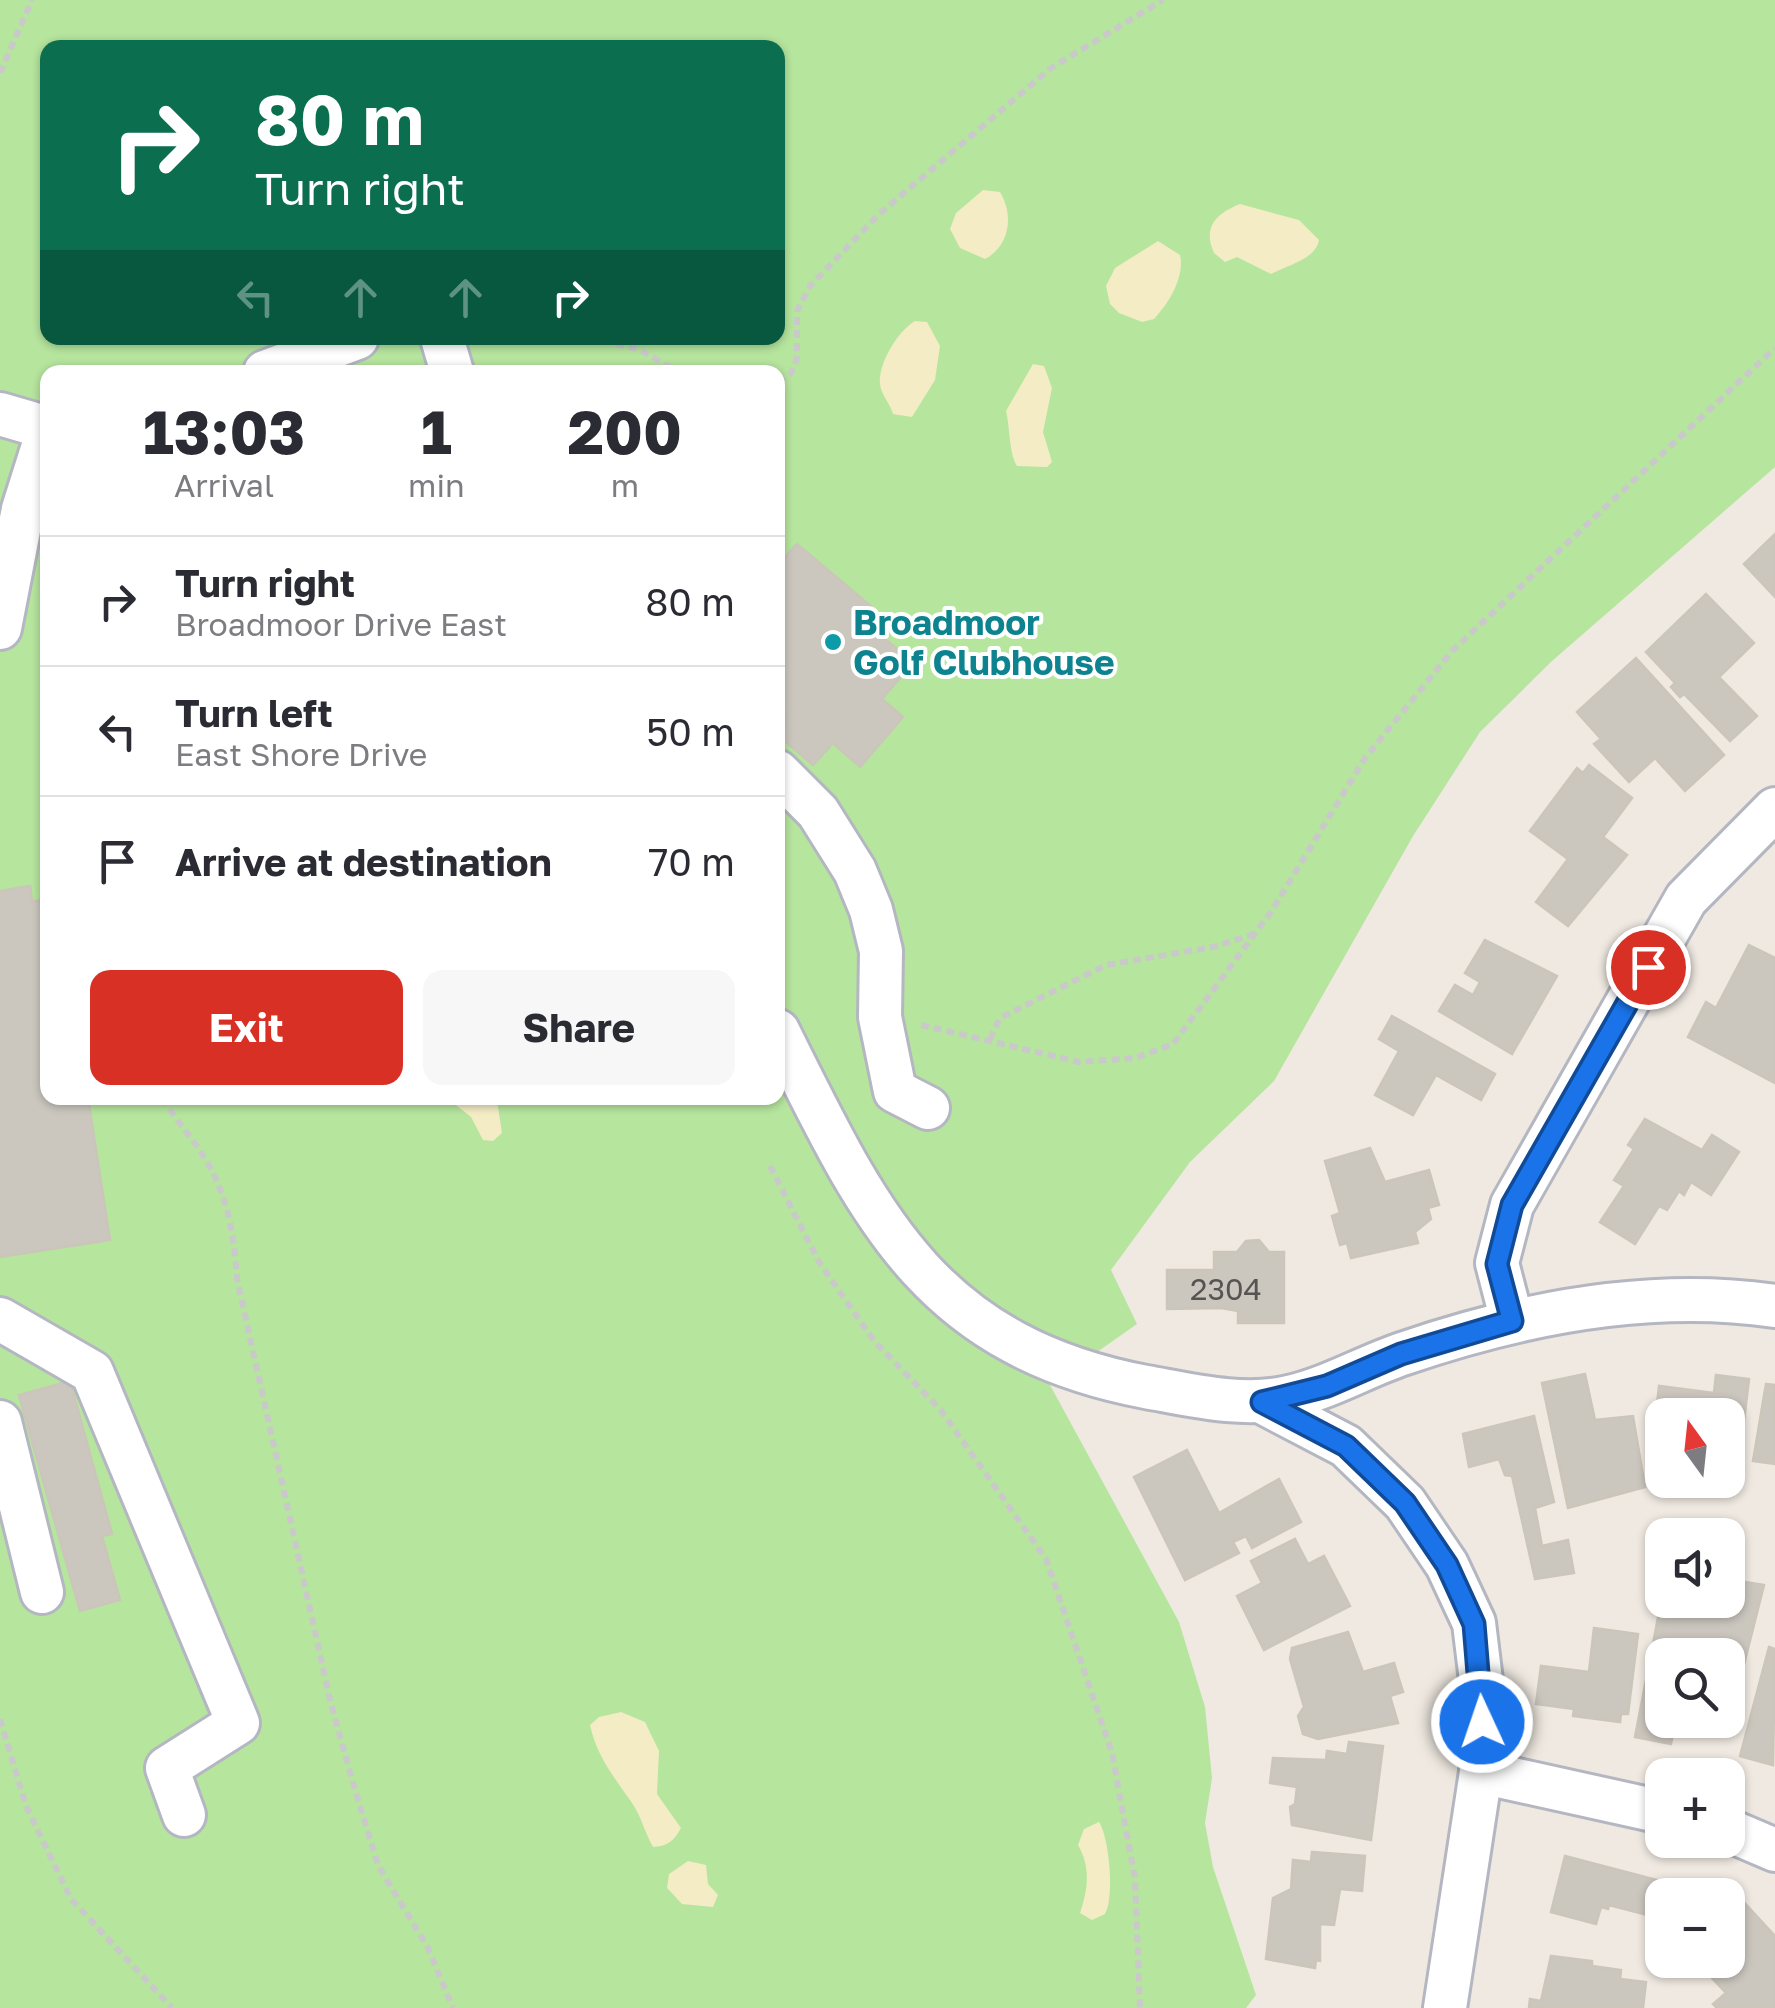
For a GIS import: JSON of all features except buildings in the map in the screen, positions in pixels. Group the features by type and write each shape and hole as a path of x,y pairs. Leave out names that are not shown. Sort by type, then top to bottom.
{"street":[{"path":"283,365 339,345"},
{"path":"0,414 40,426"},
{"path":"0,628 24,509 40,455"},
{"path":"785,779 818,812 855,871 881,950 880,1017 896,1091 928,1108"},
{"path":"1512,1321 1497,1264 1512,1205 1686,898 1775,809"},
{"path":"785,1046 868,1206 923,1272 980,1322 1034,1354 1096,1377 1262,1402 1346,1446 1405,1503 1447,1565 1474,1624 1482,1697 1482,1772 1445,2008"},
{"path":"1262,1402 1327,1386 1401,1354 1512,1321 1641,1300 1775,1306"},
{"path":"0,1320 92,1372 238,1723 167,1768 184,1815"},
{"path":"0,1422 42,1592"},
{"path":"1482,1772 1645,1808"},
{"path":"1745,1837 1775,1850"}],"path":[{"path":"0,73 32,0"},
{"path":"785,377 797,358 797,311 810,286 878,215 1051,68 1163,0"},
{"path":"620,345 640,350 667,365"},
{"path":"880,1017 1079,1062 1135,1058 1172,1044 1255,934 1365,758 1452,651 1775,348"},
{"path":"990,1039 1000,1018 1106,964 1213,946 1255,934"},
{"path":"167,1105 203,1154 230,1214 237,1279 335,1722 378,1865 428,1948 453,2008"},
{"path":"770,1166 819,1262 874,1341 940,1409 1046,1558 1112,1753 1134,1878 1140,2008"},
{"path":"0,1719 26,1806 71,1898 172,2008"}],"green space":[{"path":"0,0 1775,0 1775,467 1552,661 1480,732 1413,836 1274,1081 1190,1162 1111,1270 1137,1324 1050,1385 1179,1622 1205,1707 1212,1778 1205,1823 1213,1867 1256,1995 1246,2008 0,2008"}],"sand":[{"path":"983,190 1000,192 1008,220 1000,246 985,259 960,248 950,229 956,213"},
{"path":"1240,204 1299,220 1319,240 1317,247 1307,257 1271,274 1237,257 1225,262 1214,253 1211,228 1225,212"},
{"path":"1158,241 1180,255 1180,272 1160,313 1142,322 1119,313 1110,304 1106,286 1115,268"},
{"path":"915,321 927,322 940,346 935,380 912,417 893,414 880,376 890,348"},
{"path":"1033,364 1044,366 1052,388 1043,432 1052,462 1047,467 1017,466 1011,448 1006,411"},
{"path":"456,1105 498,1105 502,1133 493,1141 483,1140 471,1117"},
{"path":"621,1712 645,1722 659,1751 657,1794 681,1828 663,1845 653,1847 593,1736 590,1725 599,1717"},
{"path":"1099,1822 1108,1853 1110,1895 1105,1914 1092,1920 1080,1913 1087,1879 1078,1845 1084,1829"},
{"path":"688,1861 706,1865 708,1884 718,1895 713,1907 682,1904 667,1888 669,1874"}],"place":[{"name":"Broadmoor Golf Clubhouse","path":"833,642"}],"route":[{"path":"1482,1722 1474,1624 1447,1565 1405,1503 1346,1446 1262,1402 1327,1386 1401,1354 1512,1321 1497,1264 1512,1205 1648,967"}]}
